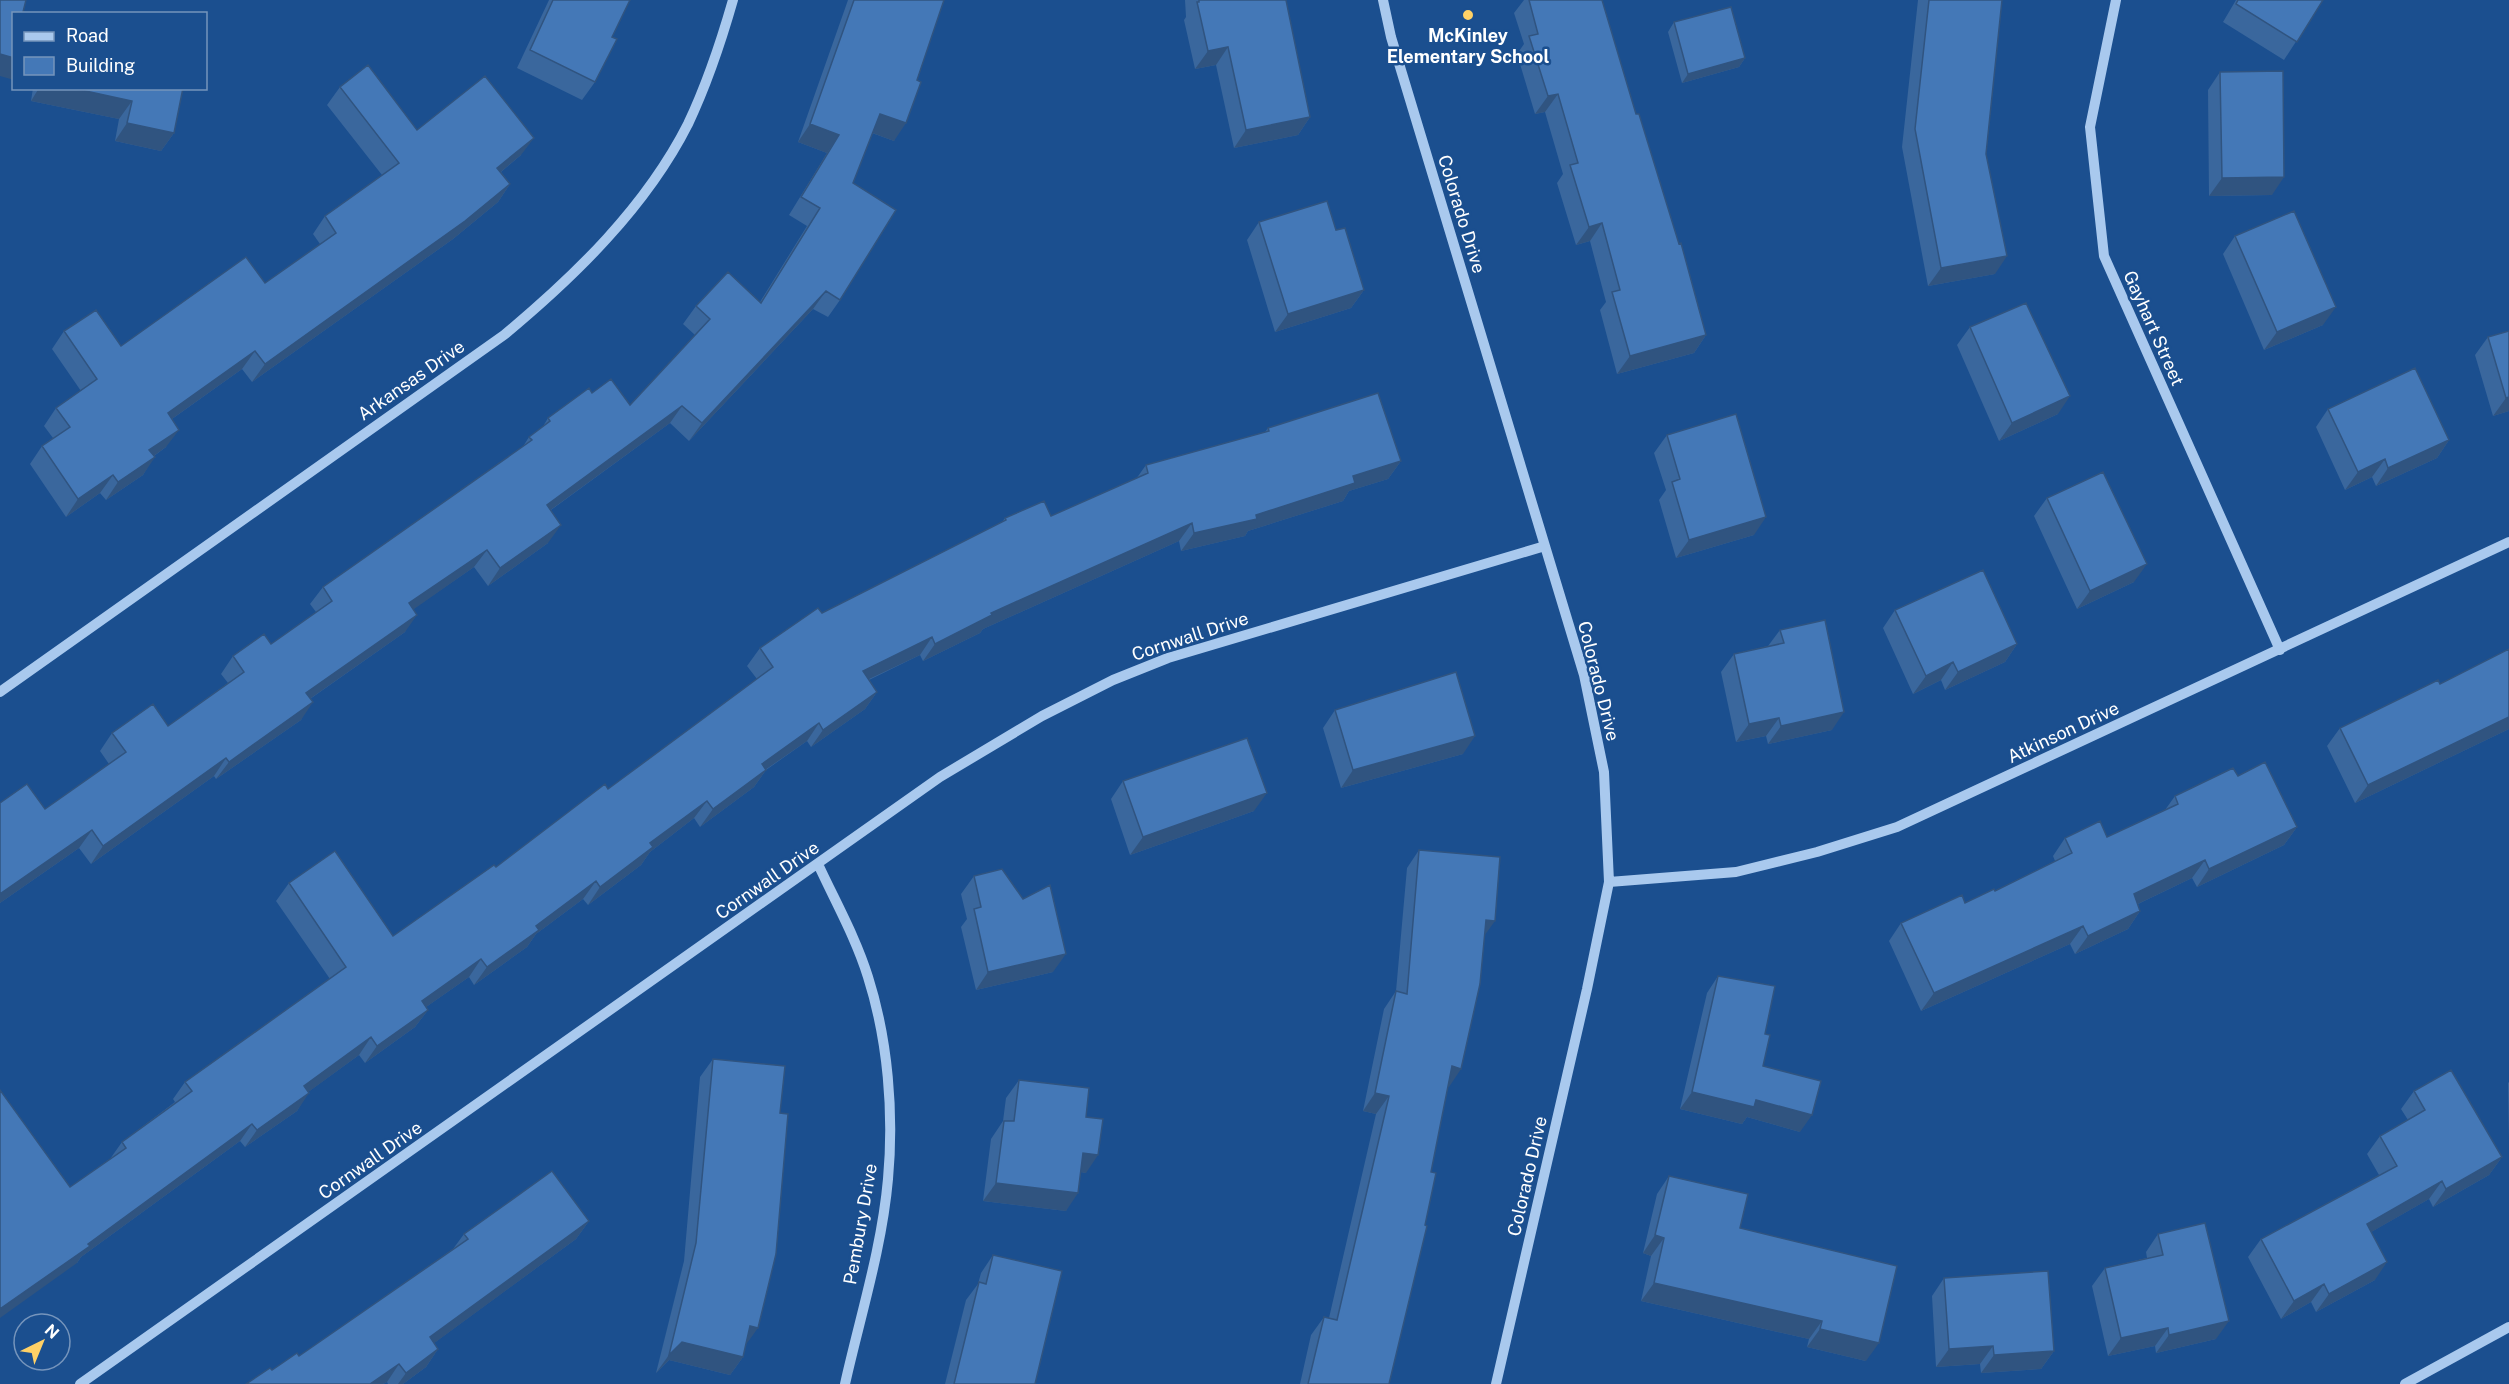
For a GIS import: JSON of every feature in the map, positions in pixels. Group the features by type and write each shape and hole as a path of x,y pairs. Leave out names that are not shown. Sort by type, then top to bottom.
{"street":[{"name":"Arkansas Drive","path":"0,692 504,335 546,300 615,230 665,163 688,123 715,58 733,0"},
{"name":"Colorado Drive","path":"1383,0 1391,37 1584,675 1604,772 1609,882 1499,1384"},
{"name":"Gayhart Street","path":"2116,0 2090,127 2104,256 2280,650"},
{"name":"Atkinson Drive","path":"1609,882 1736,872 1817,852 1897,827 2509,542"},
{"name":"Cornwall Drive","path":"80,1384 940,777 1042,716 1113,680 1168,658 1545,546"},
{"name":"Pembury Drive","path":"818,864 867,975 879,1020 890,1099 888,1179 883,1213 845,1384"},
{"path":"2405,1384 2509,1327"}],"building":[{"path":"0,0 26,0 23,12 12,12 12,57 0,54"},
{"path":"553,0 630,0 612,37 617,39 595,82 530,50"},
{"path":"854,0 944,0 917,80 921,82 906,123 880,114 853,183 896,210 840,300 826,291 702,423 682,406 547,505 561,525 500,568 487,550 409,603 417,615 306,693 313,702 229,762 226,758 103,846 92,830 0,894 0,803 27,784 45,809 126,752 112,733 153,704 168,726 244,672 233,656 264,634 271,644 332,601 323,587 532,440 529,437 550,421 548,418 589,388 592,393 611,379 630,405 710,319 696,306 728,272 761,303 820,208 801,197 839,135 810,124"},
{"path":"1199,0 1286,0 1310,117 1246,130 1228,47 1208,51 1197,2"},
{"path":"1529,0 1602,0 1636,114 1639,114 1679,244 1681,243 1706,335 1630,356 1612,292 1620,290 1602,223 1589,227 1570,165 1578,163 1558,94 1548,96 1529,36 1538,34"},
{"path":"1929,0 2002,0 1986,154 2007,256 1941,268 1915,129"},
{"path":"2238,0 2323,0 2297,42 2236,4"},
{"path":"1731,7 1745,58 1688,74 1674,22"},
{"path":"368,65 417,130 485,76 534,138 497,168 510,184 465,221 265,364 255,351 168,413 179,430 149,450 155,457 118,482 113,475 78,499 42,446 70,427 56,408 97,379 64,331 96,310 121,346 246,257 265,283 336,233 325,216 399,163 340,87"},
{"path":"2283,71 2284,177 2222,178 2220,72"},
{"path":"81,90 183,90 174,133 127,123 132,101"},
{"path":"1327,201 1336,230 1345,228 1364,290 1288,314 1259,222"},
{"path":"2294,211 2336,307 2277,332 2235,236"},
{"path":"2026,303 2070,396 2012,423 1970,327"},
{"path":"2509,331 2509,397 2506,398 2488,337"},
{"path":"2415,368 2449,440 2388,468 2385,459 2358,472 2328,409"},
{"path":"1378,393 1401,461 1353,476 1355,483 1256,515 1257,519 1194,533 1192,523 991,613 992,615 935,644 932,637 863,671 877,692 823,730 819,723 762,764 766,770 713,809 707,801 650,843 653,847 600,887 596,881 536,926 539,930 487,967 481,959 422,1001 428,1010 377,1046 371,1037 304,1086 309,1093 257,1130 252,1124 88,1244 90,1246 0,1309 0,1090 70,1187 126,1148 122,1142 192,1091 185,1082 346,967 289,883 335,851 393,936 494,865 496,867 605,784 608,789 773,667 760,648 818,608 822,613 1006,520 1005,518 1044,501 1051,516 1148,473 1146,465 1269,431 1268,428"},
{"path":"1736,414 1766,517 1689,540 1672,482 1680,479 1667,435"},
{"path":"2103,472 2147,564 2090,591 2047,498"},
{"path":"1983,570 2017,644 1958,672 1953,662 1926,676 1895,610"},
{"path":"1825,620 1844,712 1781,726 1779,718 1749,724 1734,654 1784,643 1780,630"},
{"path":"2509,649 2509,717 2368,785 2340,728 2438,680 2440,684"},
{"path":"1456,672 1475,736 1353,770 1335,710"},
{"path":"1247,738 1267,793 1143,837 1123,781"},
{"path":"2265,762 2297,827 2209,869 2205,860 2134,894 2140,911 2088,936 2083,926 1934,993 1901,923 1962,895 1965,903 1994,889 1995,891 2072,853 2065,838 2100,821 2107,837 2178,804 2175,796 2233,768 2238,776"},
{"path":"1419,850 1500,857 1495,921 1486,920 1480,984 1461,1069 1452,1066 1431,1172 1436,1173 1425,1225 1427,1226 1389,1384 1308,1384 1324,1317 1337,1320 1389,1096 1375,1093 1396,991 1407,994"},
{"path":"1002,869 1023,899 1050,885 1066,954 988,972 974,909 981,907 974,876"},
{"path":"1718,976 1775,986 1765,1034 1770,1035 1763,1066 1821,1081 1812,1115 1756,1100 1754,1107 1692,1092"},
{"path":"713,1059 785,1066 780,1113 788,1114 776,1254 758,1328 750,1326 743,1357 682,1342 669,1355 696,1243"},
{"path":"2451,1070 2502,1157 2446,1189 2442,1181 2367,1224 2387,1262 2329,1294 2324,1284 2294,1301 2261,1239 2397,1166 2380,1136 2425,1110 2414,1091"},
{"path":"1019,1080 1089,1088 1086,1117 1103,1119 1098,1155 1083,1153 1078,1193 996,1183 1004,1121 1014,1121"},
{"path":"552,1171 589,1221 430,1337 438,1349 406,1373 399,1364 370,1384 246,1384 297,1353 299,1356 468,1239 464,1234"},
{"path":"1669,1176 1748,1194 1740,1228 1897,1266 1879,1343 1820,1329 1822,1321 1654,1283 1664,1238 1655,1235"},
{"path":"2205,1223 2229,1321 2169,1335 2168,1328 2121,1338 2105,1268 2163,1255 2158,1234"},
{"path":"993,1255 1062,1271 1035,1384 954,1384 979,1282 986,1284"},
{"path":"2048,1271 2054,1351 1994,1355 1993,1346 1949,1349 1944,1278"}],"place":[{"name":"McKinley Elementary School","path":"1468,15"}]}
